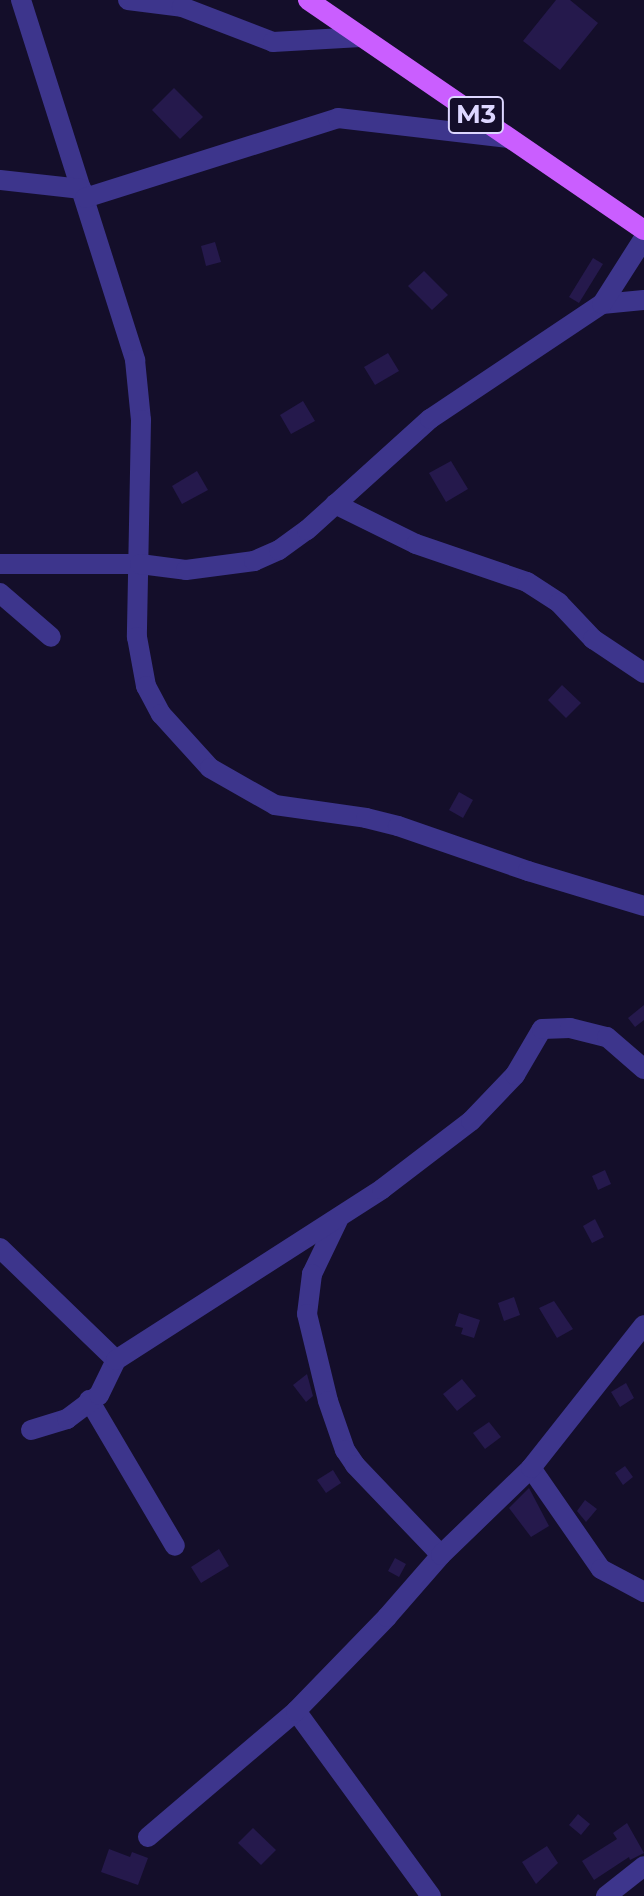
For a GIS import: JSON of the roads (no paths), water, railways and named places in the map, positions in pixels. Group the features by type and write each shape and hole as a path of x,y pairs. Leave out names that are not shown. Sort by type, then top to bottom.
{"main road":[{"name":"M3","path":"308,0 644,230"}],"street":[{"path":"21,0 84,194 138,377 141,420 137,637 146,686 161,714 192,750 232,783 275,805 366,818 398,826 644,906"},
{"path":"128,0 182,7 273,42 361,37"},
{"path":"0,180 84,194 138,184 338,118 509,138"},
{"path":"0,564 140,564 186,570 254,561 307,530 430,419 602,304 644,238"},
{"path":"602,304 644,300"},
{"path":"335,504 416,544 527,582 559,603 593,639 644,673"},
{"path":"0,593 51,637"},
{"path":"31,1430 67,1419 99,1395 116,1360 339,1217 471,1121 515,1075 542,1029 570,1028 607,1037 644,1069"},
{"path":"339,1217 320,1254 308,1299 309,1330 328,1401 341,1442 355,1465 441,1555"},
{"path":"0,1248 116,1360"},
{"path":"148,1837 296,1711 441,1555 531,1468 644,1325"},
{"path":"89,1400 175,1546"},
{"path":"531,1468 601,1569 644,1592"},
{"path":"296,1711 431,1896"},
{"path":"606,1896 644,1866"}]}
